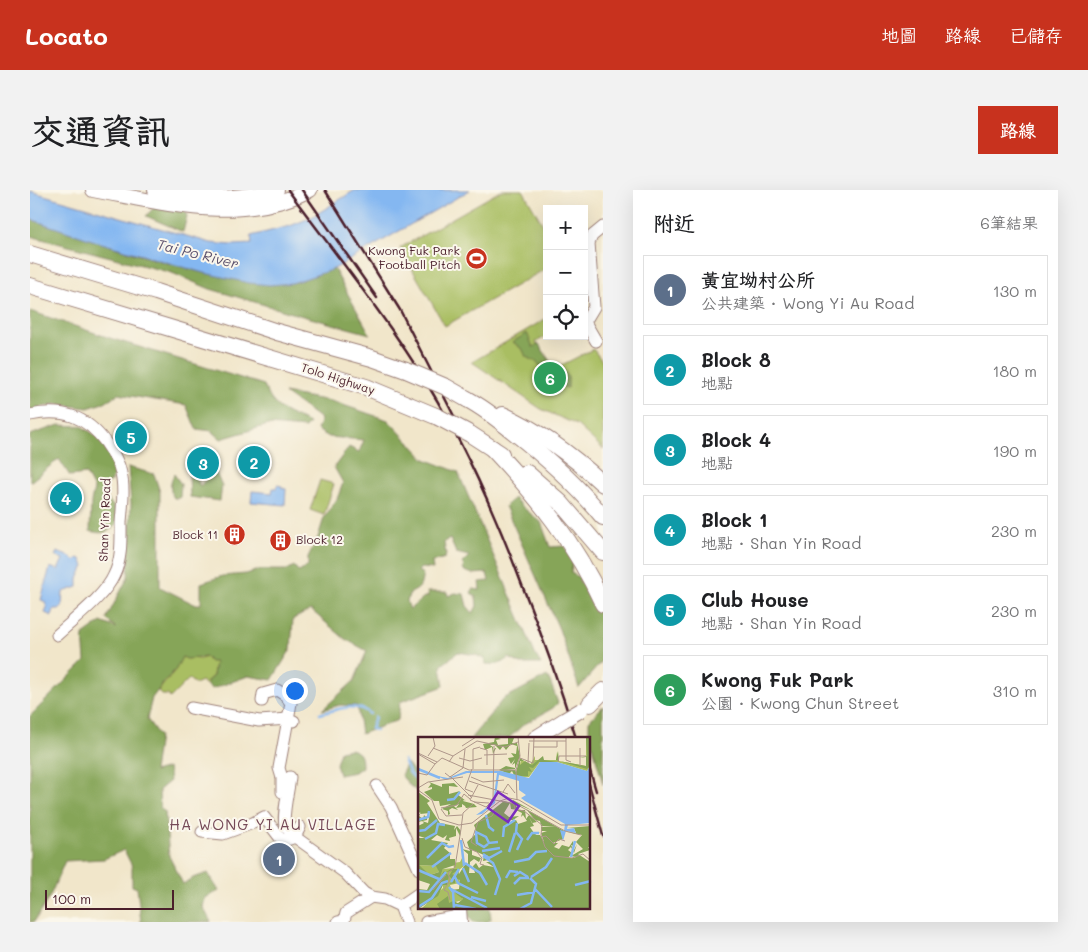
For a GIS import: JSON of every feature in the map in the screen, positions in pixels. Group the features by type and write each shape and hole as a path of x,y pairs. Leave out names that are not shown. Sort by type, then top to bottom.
{"highway":[{"path":"30,254 156,292 277,332 372,358 406,370 446,387 484,408 504,415 542,435 570,455 603,484"},
{"name":"Tolo Highway","path":"30,286 366,387 438,417 470,434 523,470 561,503 603,552"},
{"path":"484,408 554,464 603,517"},
{"path":"492,448 531,491 562,530 593,582 603,604"},
{"path":"592,703 603,691"}],"main road":[{"path":"93,190 183,207 221,210 261,206 288,199 310,190"},
{"path":"155,190 181,193 198,198 223,198 278,190"},
{"path":"537,737 592,703"}],"street":[{"path":"596,341 585,322 594,307 589,243 592,236 603,227"},
{"name":"Shan Yin Road","path":"30,415 54,412 80,418 96,432 111,450 118,462 122,476 120,553 115,574 104,591 57,635"},
{"path":"262,701 263,694 277,690 286,696 291,703 292,720 280,768 282,778 281,812 278,825 282,833 295,834"},
{"path":"191,708 258,722 292,720"},
{"path":"290,777 284,824 349,876 364,893 400,906 406,922"},
{"path":"377,786 391,807 418,867"},
{"path":"202,832 223,834 264,817 281,839 295,834"},
{"path":"400,906 418,894"},
{"path":"338,922 344,921 346,913 371,897"},
{"path":"426,922 459,915"}],"green space":[{"name":"Kwong Fuk Park Football Pitch","path":"502,190 523,190 543,225 543,270 445,326 400,248"},
{"path":"161,200 184,209 187,216 183,232 146,216"},
{"path":"30,219 129,252 200,272 292,283 334,269 370,334 210,289 172,273 30,236"},
{"path":"30,311 110,338 264,385 271,400 276,405 309,423 305,428 268,425 221,439 212,431 196,429 186,405 118,394 103,403 88,408 55,404 30,410"},
{"path":"543,320 543,338 536,342 552,370 593,349 603,362 603,449 577,425 541,409 472,362"},
{"path":"527,333 533,347 539,344 556,371 562,368 568,377 568,388 559,385 547,375 537,362 526,357 523,350 513,342"},
{"path":"284,393 331,401 388,420 425,459 458,472 541,664 521,664 509,658 498,664 486,664 484,659 476,655 458,652 441,666 444,686 400,702 398,720 361,734 357,706 340,705 322,710 354,681 367,651 345,639 311,610 293,619 291,649 272,680 248,676 212,689 208,686 207,681 213,676 215,662 210,662 206,657 187,659 182,657 176,669 152,698 147,719 159,736 154,772 168,768 170,781 159,790 160,808 165,812 169,856 183,884 208,873 219,891 205,898 203,907 211,922 141,922 137,888 132,886 132,866 124,850 104,859 65,861 50,896 34,922 30,922 30,716 85,661 83,635 101,622 116,628 106,619 128,577 131,504 128,467 154,474 160,492 160,587 194,604 201,604 201,583 222,576 246,574 259,570 287,570 294,566 299,572 308,566 308,557 318,537 324,518 337,499 343,483 334,467 349,447 359,452 364,440 329,437 317,430 321,419","holes":["450,539 456,553 469,556 462,563 464,566 462,570 473,574 487,573 489,581 479,582 480,590 473,589 471,593 476,597 477,606 473,613 467,606 464,594 455,593 448,596 447,592 427,592 428,597 424,597 410,609 407,602 409,594 420,587 423,574 418,571 421,568 433,569 432,562 445,558 444,542"]},
{"path":"59,425 81,426 100,438 114,466 114,477 102,491 121,517 108,531 100,533 90,531 91,502 94,489 86,474 70,476 59,459 30,482 30,435"},
{"path":"209,469 214,469 222,486 220,501 190,497 189,474 195,473 200,486 209,476"},
{"path":"174,474 181,484 180,498 174,498 171,492"},
{"path":"320,480 334,484 324,515 310,510"},
{"path":"514,498 541,522 550,547 565,546 573,559 571,573 592,584 601,622 603,660 579,688 559,629 505,506"},
{"path":"181,657 200,659 206,657 215,662 213,676 207,681 208,686 201,681 195,684 189,679 170,698 168,695 162,695 158,691 176,669"},
{"path":"547,676 558,703 553,708 523,725 510,737 472,737 503,699"},
{"path":"603,706 603,784 589,733 589,721"},
{"path":"350,749 360,755 362,767 355,772 339,775 336,764 340,751"},
{"path":"407,763 418,777 418,792 410,786 401,775"},
{"path":"490,910 491,919 487,922 473,922 466,911"}],"water":[{"name":"Tai Po River","path":"355,190 470,190 334,269 292,283 270,285 249,283 200,272 98,242 30,219 30,191 211,243 252,244 251,236 290,226 312,217"},
{"path":"277,485 286,489 285,505 251,502 252,491 272,493 273,488 276,488"},
{"path":"57,552 71,557 75,561 78,558 81,559 84,566 78,579 78,587 63,592 62,607 54,609 52,616 45,613 47,607 44,601 41,600 50,567 58,570 63,559 55,556"}],"waterway":[{"path":"320,714 352,707 359,708 370,714"},
{"path":"375,717 371,729 376,730"},
{"path":"404,760 409,772 418,782"}],"railway":[{"path":"288,190 396,336 429,387 456,434 480,483 512,559 537,623 576,737"},
{"path":"302,190 377,298"},
{"path":"325,190 400,310 457,422"},
{"path":"590,770 596,791"},
{"path":"590,788 603,836"}],"place":[{"name":"Kwong Fuk Park Football Pitch","path":"476,258"},
{"name":"Kwong Fuk Park","path":"550,378"},
{"name":"Club House","path":"131,437"},
{"name":"Block 8","path":"254,462"},
{"name":"Block 4","path":"203,463"},
{"name":"Block 1","path":"66,498"},
{"name":"Block 11","path":"234,535"},
{"name":"Block 12","path":"280,540"},
{"name":"黃宜坳村公所","path":"279,859"}],"district":[{"name":"HA WONG YI AU VILLAGE","path":"273,825"}]}
